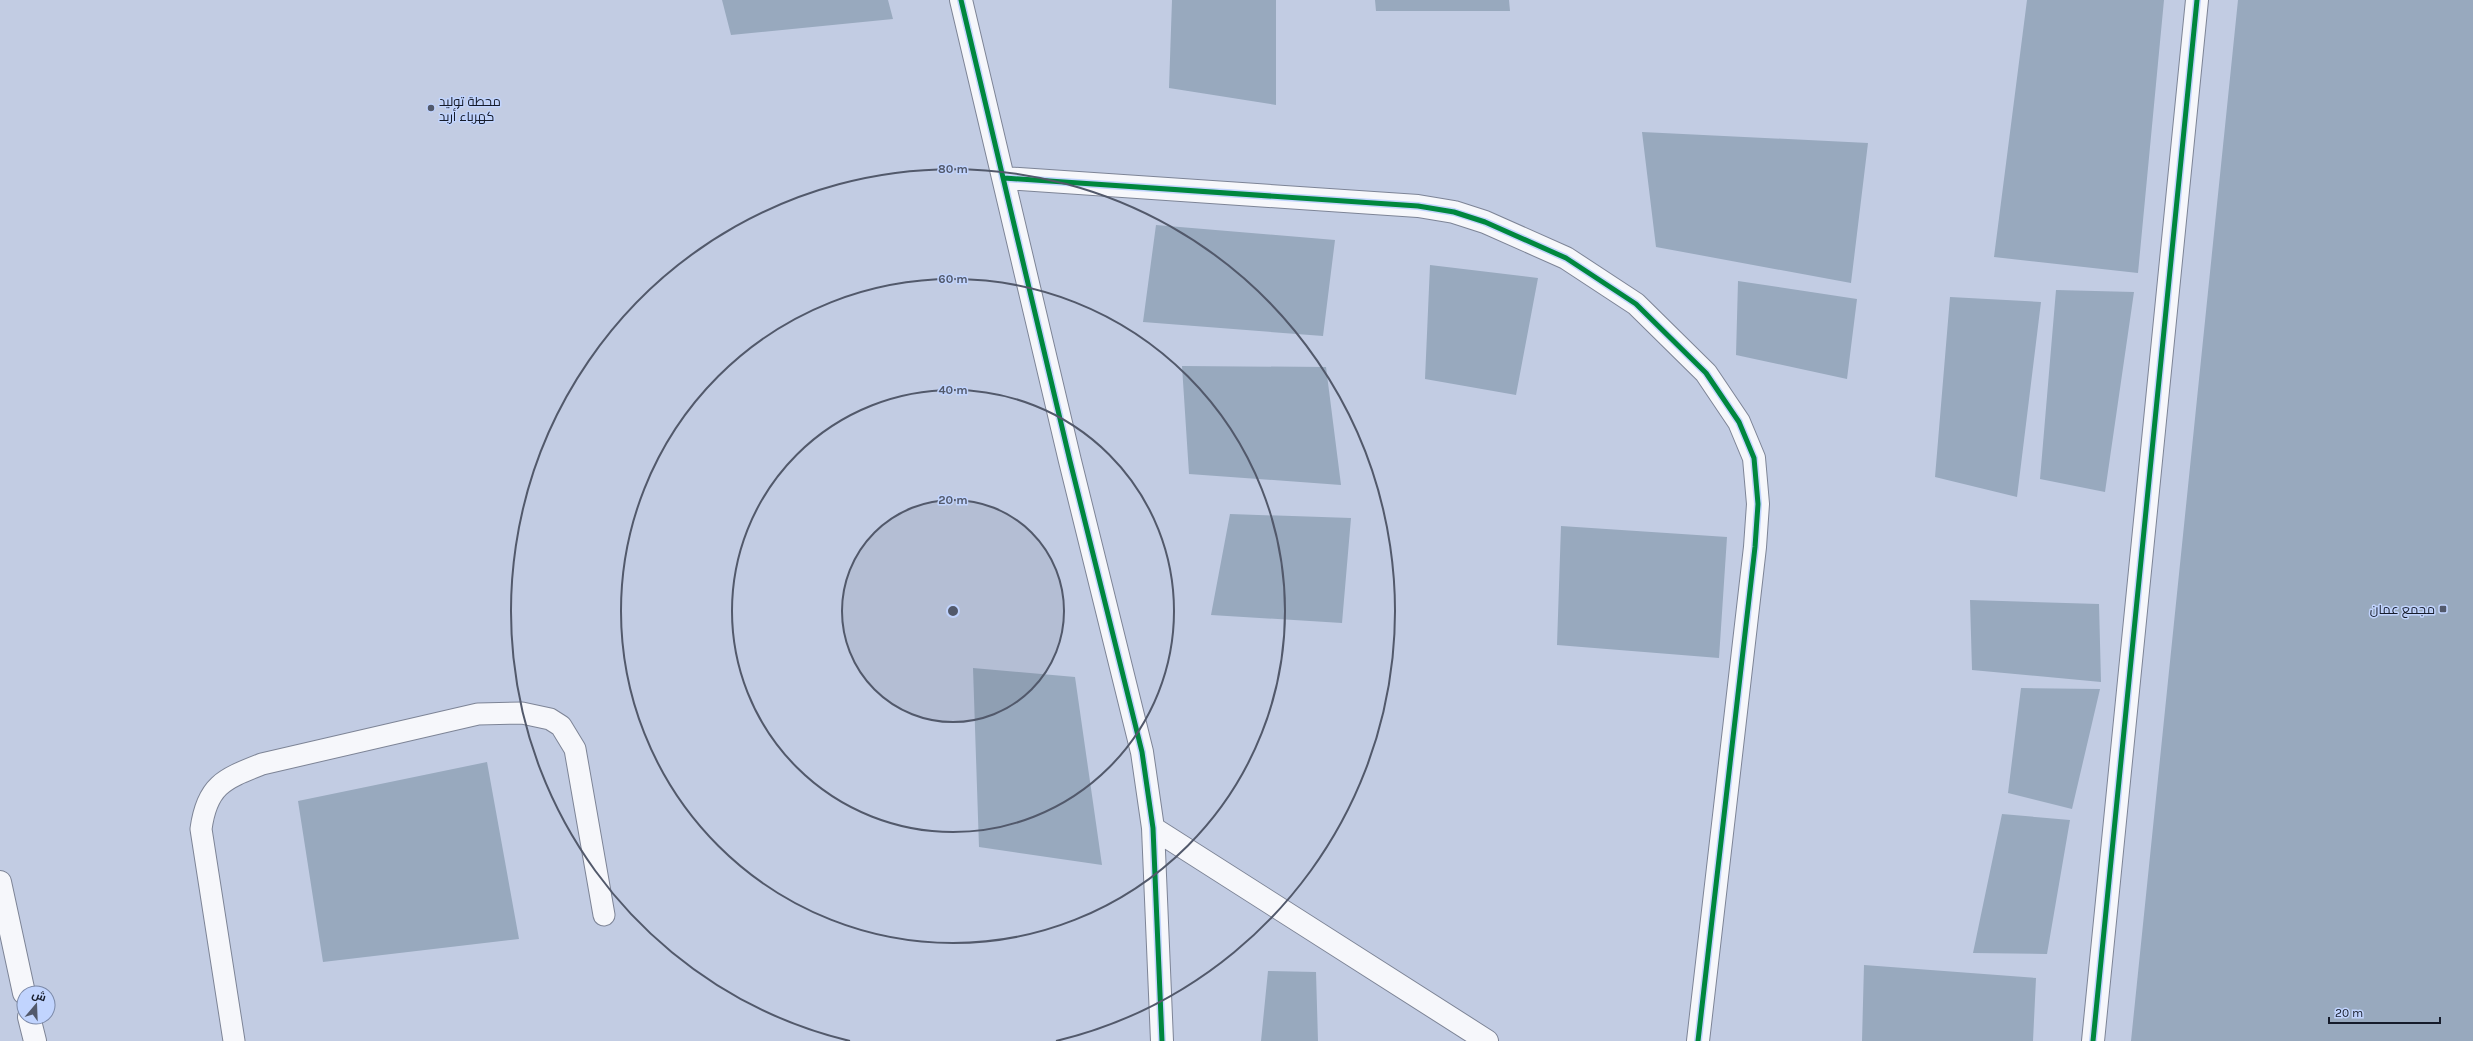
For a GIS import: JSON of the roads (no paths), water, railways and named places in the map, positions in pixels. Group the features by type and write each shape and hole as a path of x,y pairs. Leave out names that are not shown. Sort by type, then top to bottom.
{"street":[{"path":"961,0 1070,461 1142,752 1153,828 1162,1041"},
{"path":"2093,1041 2197,0"},
{"path":"1004,178 1418,206 1454,212 1485,222 1566,258 1636,304 1706,373 1739,422 1754,458 1758,504 1755,548 1698,1041"},
{"path":"1153,828 1487,1041"},
{"path":"0,882 22,985"},
{"path":"31,1025 35,1041"}],"lane":[{"path":"234,1041 201,829 204,808 215,788 234,775 262,764 478,714 522,713 550,719 561,726 574,750 604,915"}],"place":[{"name":"محطة توليد كهرباء أربد","path":"431,108"},
{"name":"مجمع عمان","path":"2443,609"}]}
